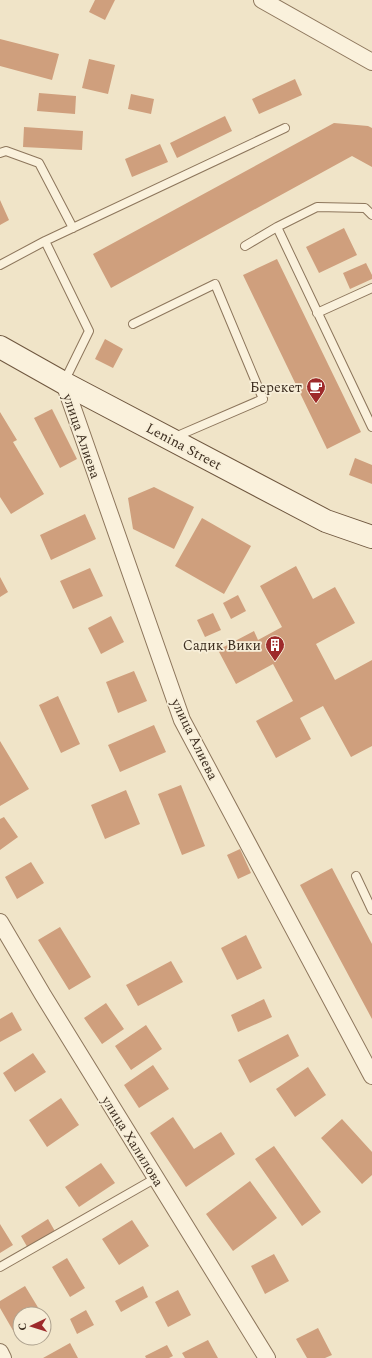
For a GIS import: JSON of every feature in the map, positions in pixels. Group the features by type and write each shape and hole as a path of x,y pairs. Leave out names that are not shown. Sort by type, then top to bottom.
{"main road":[{"name":"Lenina Street","path":"0,346 64,383 326,521 372,537"}],"street":[{"path":"262,0 372,62"},
{"name":"улица Алиева","path":"64,383 182,720 372,1076"},
{"name":"улица Халилова","path":"0,922 43,996 267,1358"},
{"path":"0,1352 3,1358"}],"lane":[{"path":"0,264 45,241 285,128"},
{"path":"0,153 6,151 39,163 73,228"},
{"path":"245,246 317,207 365,208 372,215"},
{"path":"277,228 372,427"},
{"path":"45,241 89,331 64,383"},
{"path":"133,324 215,284 263,399 170,439"},
{"path":"317,313 372,288"},
{"path":"356,876 372,910"},
{"path":"0,1267 156,1178"}],"building":[{"path":"95,0 115,0 105,20 89,12"},
{"path":"0,39 59,54 52,80 0,66"},
{"path":"89,59 115,65 108,94 82,88"},
{"path":"295,79 302,95 259,114 252,99"},
{"path":"39,93 76,96 75,114 37,111"},
{"path":"131,94 154,99 151,114 128,109"},
{"path":"225,116 232,131 177,158 170,143"},
{"path":"334,123 368,126 372,128 372,167 352,156 111,288 93,254"},
{"path":"24,127 83,131 82,150 23,147"},
{"path":"160,144 168,162 132,177 125,159"},
{"path":"0,200 9,220 0,225"},
{"path":"344,228 357,255 319,273 306,247"},
{"path":"277,259 361,432 327,449 243,275"},
{"path":"366,263 372,275 372,279 350,289 343,273"},
{"path":"105,339 123,349 113,368 95,359"},
{"path":"52,409 77,459 60,468 34,418"},
{"path":"0,412 17,440 13,442 44,494 11,514 0,497"},
{"path":"355,458 372,465 372,484 349,475"},
{"path":"154,487 194,507 174,549 133,529 128,498"},
{"path":"85,514 96,539 51,560 40,535"},
{"path":"202,518 251,546 224,594 175,566"},
{"name":"Садик Вики","path":"296,566 313,599 335,587 355,623 316,644 335,680 372,660 372,746 351,757 323,706 300,718 311,739 276,758 256,721 293,701 273,664 236,684 218,650 254,631 258,640 282,627 260,586"},
{"path":"90,568 103,596 73,609 60,581"},
{"path":"0,577 8,592 0,597"},
{"path":"238,595 246,611 231,619 223,603"},
{"path":"213,613 221,630 205,637 197,620"},
{"path":"111,616 124,642 101,654 88,628"},
{"path":"134,671 147,701 118,713 106,682"},
{"path":"58,696 80,744 61,753 39,705"},
{"path":"154,725 166,752 120,772 108,745"},
{"path":"0,741 29,789 0,806"},
{"path":"181,785 205,846 182,855 158,794"},
{"path":"126,790 140,824 105,839 91,805"},
{"path":"4,817 18,837 0,850 0,819"},
{"path":"240,849 251,873 238,879 227,855"},
{"path":"31,862 44,883 17,899 5,877"},
{"path":"332,868 372,944 372,1019 300,885"},
{"path":"60,927 91,977 69,990 38,940"},
{"path":"246,935 262,968 237,980 221,948"},
{"path":"171,961 183,982 138,1006 126,985"},
{"path":"264,999 272,1017 238,1032 231,1015"},
{"path":"106,1003 124,1029 102,1044 84,1018"},
{"path":"12,1012 22,1030 0,1042 0,1019"},
{"path":"146,1025 162,1049 131,1070 115,1046"},
{"path":"288,1034 299,1056 250,1083 238,1060"},
{"path":"33,1053 46,1072 15,1092 3,1073"},
{"path":"153,1065 169,1089 139,1108 124,1085"},
{"path":"308,1067 326,1095 295,1117 276,1089"},
{"path":"61,1098 79,1125 47,1147 29,1120"},
{"path":"173,1117 194,1149 221,1132 235,1154 186,1187 150,1133"},
{"path":"342,1119 372,1152 372,1175 362,1184 321,1138"},
{"path":"274,1146 321,1212 302,1226 255,1159"},
{"path":"101,1163 115,1183 79,1207 65,1187"},
{"path":"250,1181 277,1218 233,1251 206,1214"},
{"path":"48,1219 56,1233 29,1250 21,1236"},
{"path":"132,1220 149,1246 119,1265 102,1239"},
{"path":"0,1224 13,1245 0,1253"},
{"path":"274,1254 289,1281 265,1294 251,1266"},
{"path":"67,1258 85,1288 70,1297 52,1267"},
{"path":"25,1286 37,1306 12,1306 12,1329 0,1308 0,1301"},
{"path":"143,1286 148,1297 121,1312 115,1301"},
{"path":"178,1290 191,1315 168,1327 155,1302"},
{"path":"86,1310 94,1325 77,1334 70,1319"},
{"path":"318,1328 332,1355 325,1358 307,1358 296,1339"},
{"path":"208,1340 218,1358 185,1358 182,1353"},
{"path":"70,1343 78,1358 43,1358"},
{"path":"167,1345 173,1356 169,1358 146,1358 145,1356"}],"place":[{"name":"Берекет","path":"316,404"},
{"name":"Садик Вики","path":"275,662"}]}
